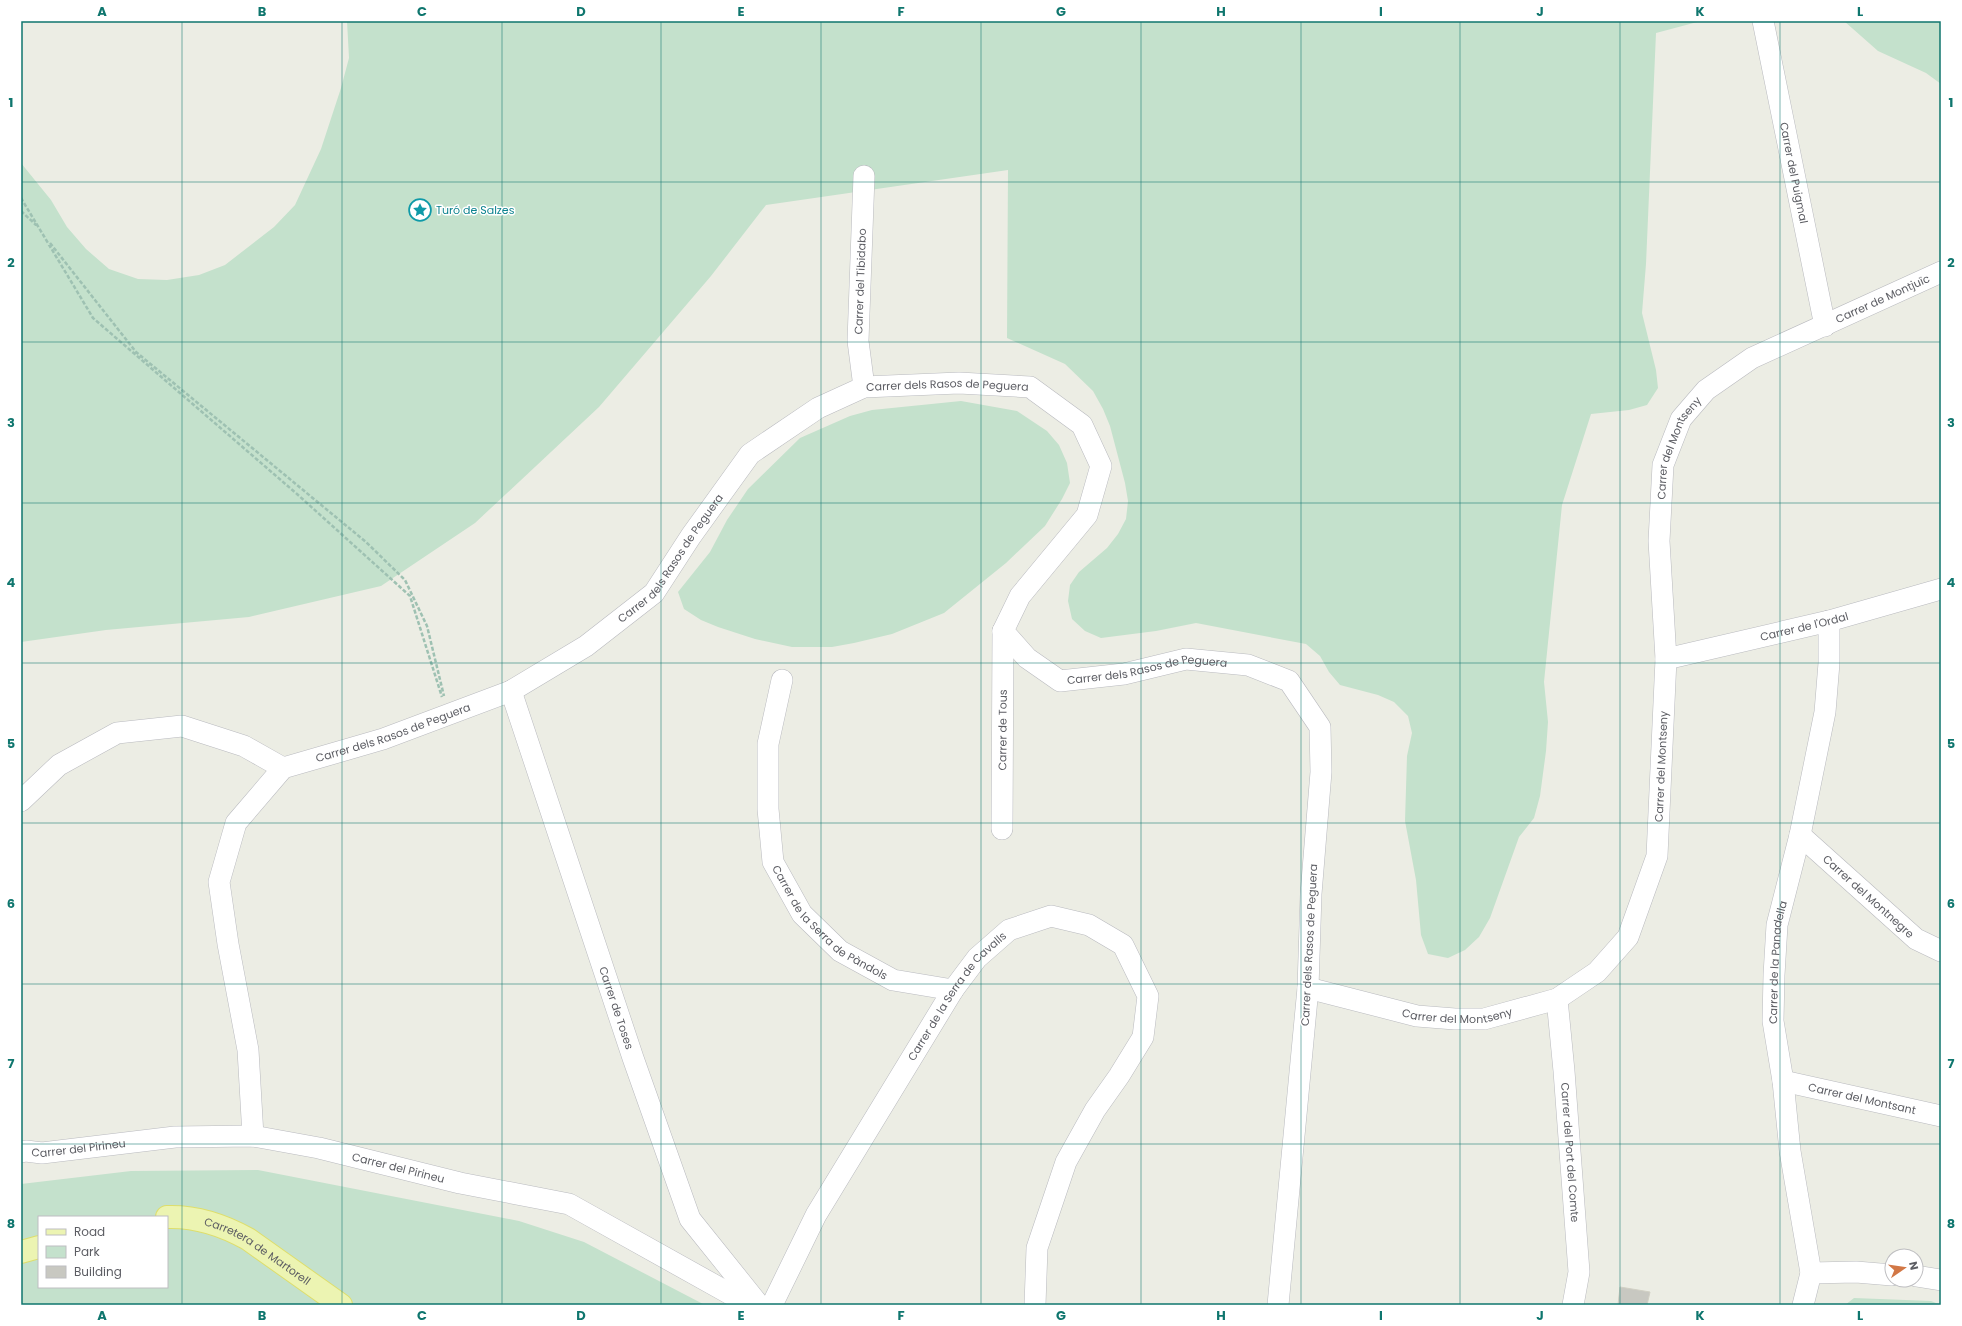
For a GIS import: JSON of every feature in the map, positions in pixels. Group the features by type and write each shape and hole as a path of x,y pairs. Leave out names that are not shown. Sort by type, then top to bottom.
{"main road":[{"name":"Carretera de Martorell","path":"168,1217 200,1220 234,1231 248,1239 341,1305"},
{"path":"21,1252 38,1247"}],"street":[{"name":"Carrer del Puigmal","path":"1763,21 1824,326"},
{"name":"Carrer del Tibidabo","path":"864,176 858,341 864,387"},
{"name":"Carrer de Montjuïc","path":"1824,326 1941,272"},
{"name":"Carrer del Montseny","path":"1308,988 1417,1016 1455,1019 1484,1019 1557,999 1597,972 1628,937 1656,856 1666,659 1659,541 1663,465 1681,419 1706,390 1752,358 1824,326"},
{"name":"Carrer dels Rasos de Peguera","path":"283,768 383,739 511,691 586,646 654,593 691,536 750,454 818,408 864,387 959,383 1030,387 1082,426 1101,466 1087,515 1020,596 1003,631 1027,658 1060,681 1124,674 1186,659 1248,665 1289,681 1320,727 1321,772 1311,894 1308,988 1278,1305"},
{"name":"Carrer de l'Ordal","path":"1666,659 1829,621 1941,589"},
{"name":"Carrer de la Panadella","path":"1803,1305 1811,1273 1790,1151 1783,1081 1773,1021 1777,926 1800,835 1826,712 1829,663 1829,621"},
{"name":"Carrer de Tous","path":"1002,829 1003,631"},
{"name":"Carrer de la Serra de Pàndols","path":"782,680 768,744 768,809 773,862 802,914 840,951 893,980 953,990"},
{"name":"Carrer de Toses","path":"511,691 633,1058 690,1219 759,1305"},
{"path":"21,801 59,765 117,733 182,726 244,746 283,768 236,823 220,882 228,944 248,1050 253,1136"},
{"name":"Carrer del Montnegre","path":"1800,835 1916,939 1941,951"},
{"name":"Carrer de la Serra de Cavalls","path":"772,1305 816,1215 953,990 977,958 1009,930 1051,916 1089,925 1123,945 1148,996 1143,1037 1120,1076 1095,1110 1066,1162 1037,1248 1036,1305"},
{"name":"Carrer del Port del Comte","path":"1557,999 1564,1071 1571,1182 1580,1272 1574,1305"},
{"name":"Carrer del Montsant","path":"1783,1081 1941,1116"},
{"name":"Carrer del Pirineu","path":"23,1150 42,1153 175,1137 253,1136 319,1148 460,1183 569,1204 750,1305"},
{"path":"1811,1273 1884,1275"},
{"path":"1924,1277 1941,1280"}],"path":[{"path":"21,198 93,318 297,494 410,596 448,714"},
{"path":"21,211 35,224 136,352 366,542 405,580 428,626 448,714"}],"green space":[{"path":"347,21 1701,21 1656,33 1646,264 1642,313 1656,370 1658,388 1647,405 1629,410 1591,414 1562,505 1544,682 1548,722 1540,796 1534,818 1519,837 1490,918 1479,937 1465,950 1448,958 1428,954 1421,935 1416,880 1405,821 1407,756 1412,733 1408,716 1394,702 1378,695 1340,685 1329,672 1320,656 1306,644 1196,623 1156,631 1101,638 1085,631 1072,619 1068,601 1070,585 1079,572 1107,548 1118,534 1126,519 1128,501 1125,483 1110,426 1093,391 1065,364 1007,338 1008,170 766,205 711,276 599,407 475,523 381,586 249,617 106,630 21,642 21,163 51,200 67,227 86,249 109,269 138,279 167,280 199,275 225,265 274,227 295,205 321,149 341,88 349,58"},
{"path":"1844,21 1941,21 1941,84 1926,73 1878,51"},
{"path":"961,401 1017,411 1047,431 1059,445 1067,463 1070,483 1045,526 1006,563 944,613 892,634 854,643 832,647 792,647 755,639 718,627 701,620 684,609 678,592 710,552 727,520 748,489 800,438 850,416 872,410"},
{"path":"258,1170 519,1221 584,1242 705,1305 21,1305 21,1184 131,1171"},
{"path":"1854,1298 1931,1301 1941,1305 1845,1305"}],"building":[{"path":"1620,1287 1650,1292 1647,1305 1618,1305"}],"place":[{"name":"Turó de Salzes","path":"420,210"}]}
